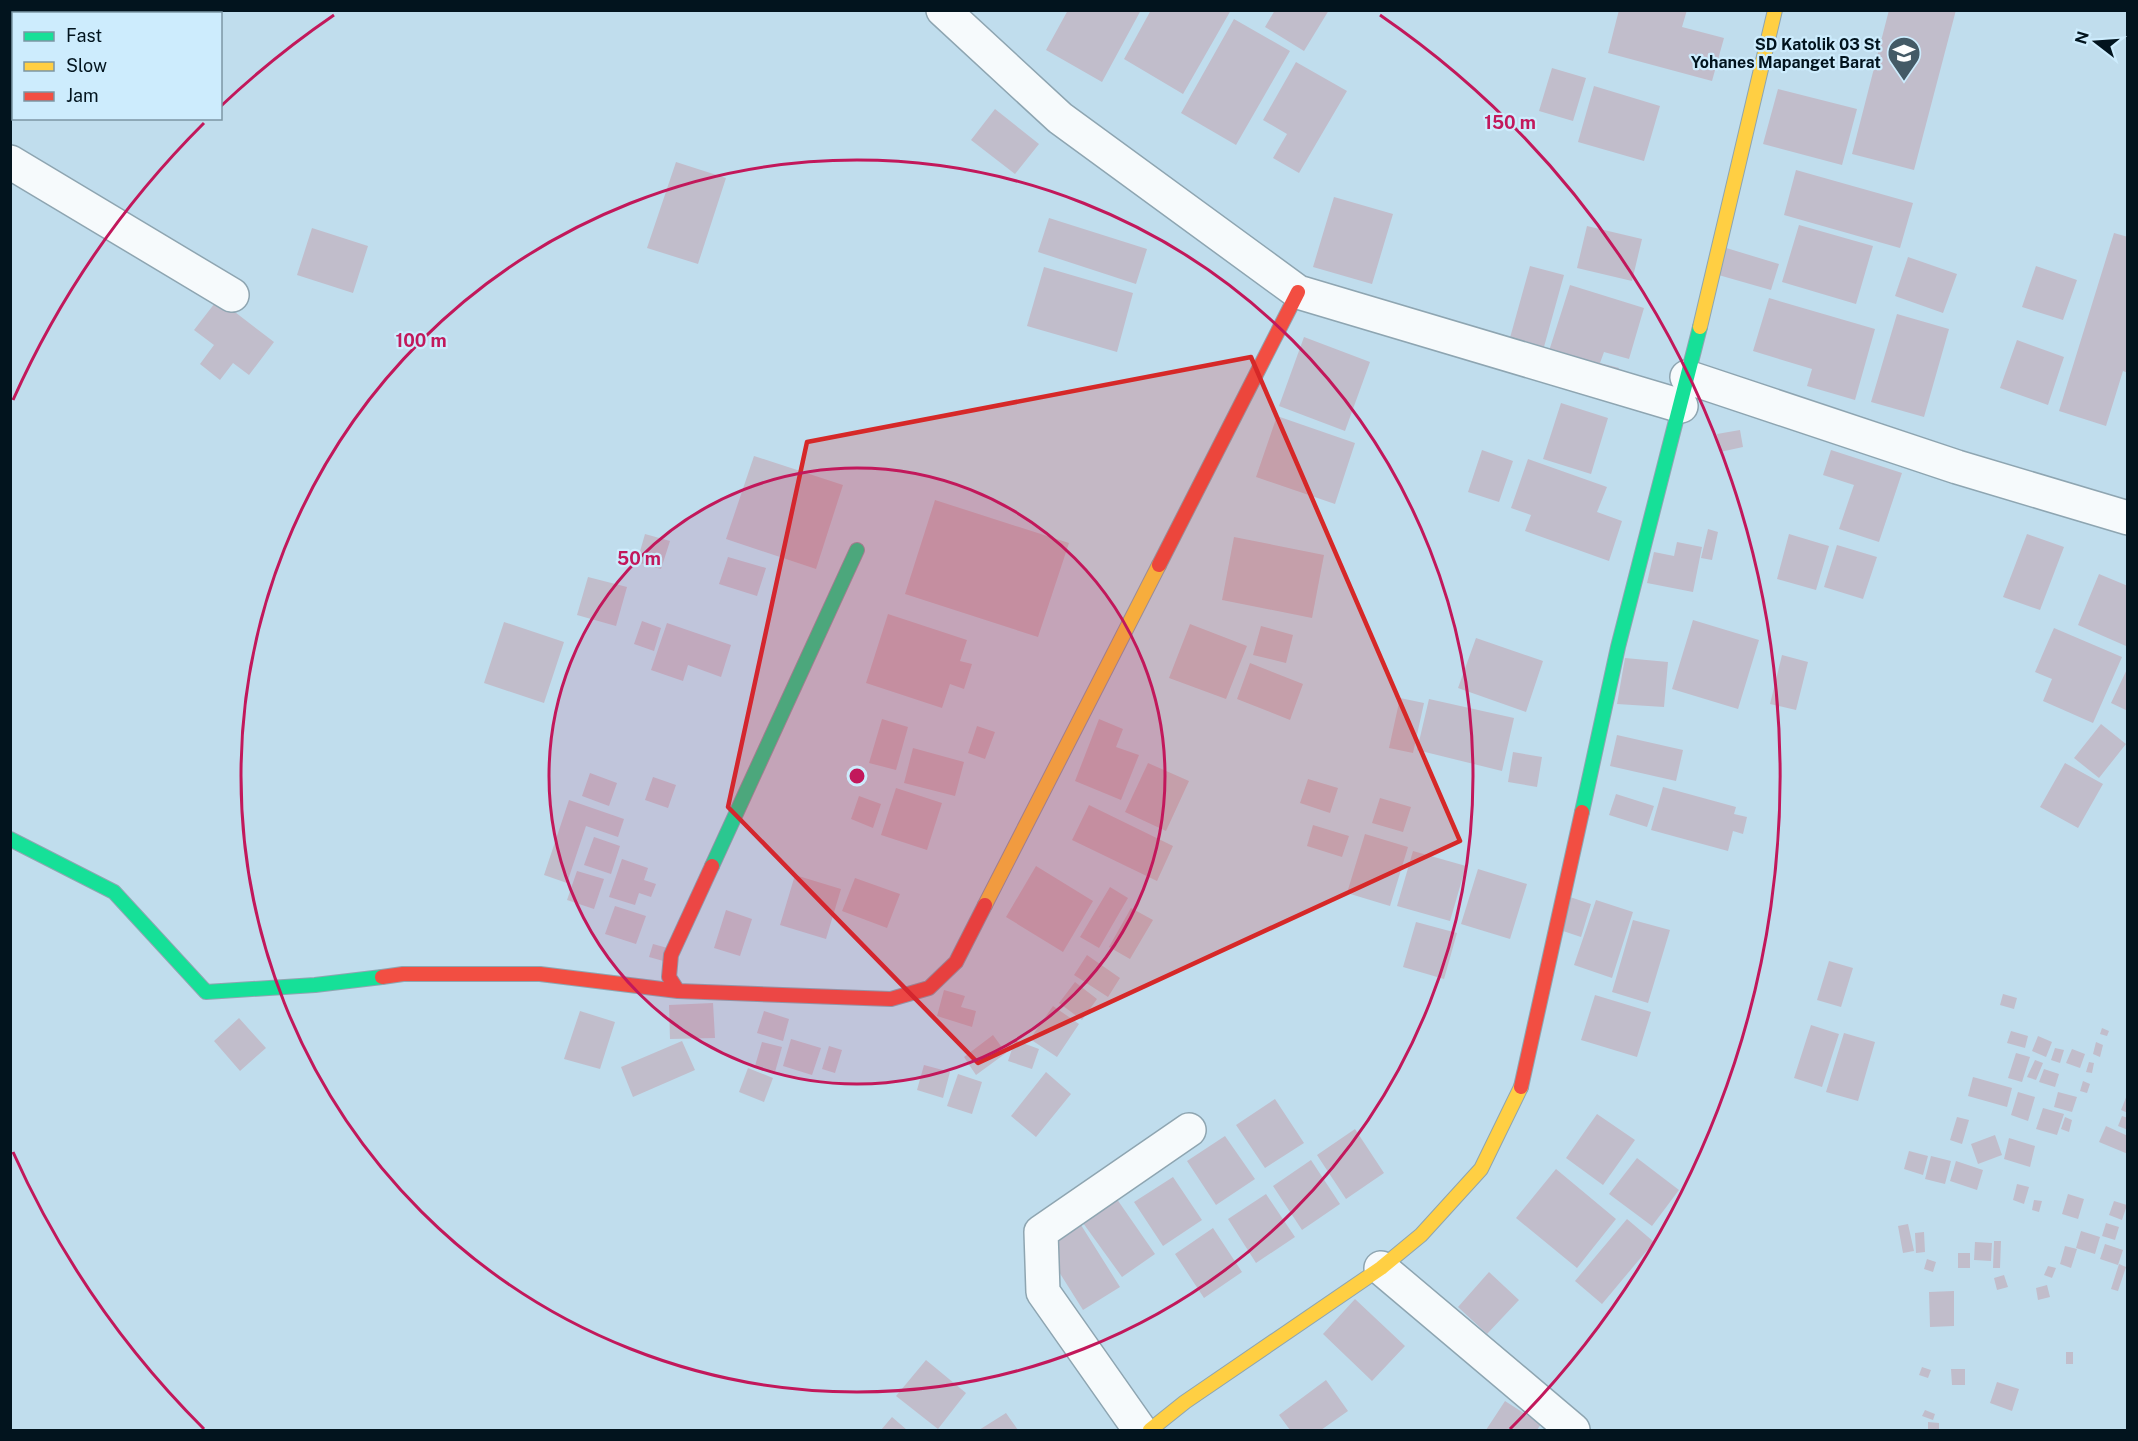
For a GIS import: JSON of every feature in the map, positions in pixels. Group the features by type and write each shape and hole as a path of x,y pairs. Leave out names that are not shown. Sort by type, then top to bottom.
{"street":[{"path":"942,10 1060,118 1298,292 1684,392 2126,515"},
{"path":"1150,1431 1185,1402 1381,1268 1421,1235 1481,1169 1521,1087 1618,647 1684,392 1775,10"},
{"path":"10,162 232,295"},
{"path":"10,839 114,892 206,992 315,984 403,974 540,974 678,991 891,999 929,988 956,962 1298,292"},
{"path":"678,991 669,976 671,955 857,550"},
{"path":"1140,1431 1043,1292 1041,1232 1189,1130"},
{"path":"1381,1268 1573,1431"}],"highlighted area":[{"path":"1251,357 1460,841 978,1063 728,807 807,442"}],"building":[{"path":"1068,10 1141,10 1102,82 1046,50"},
{"path":"1151,10 1231,10 1183,94 1124,59"},
{"path":"1275,10 1329,10 1304,51 1265,27"},
{"path":"1619,10 1687,10 1682,27 1724,38 1712,81 1608,53"},
{"name":"SD Katolik 03 St Yohanes Mapanget Barat","path":"1889,10 1956,10 1914,170 1852,154"},
{"path":"1234,19 1290,51 1236,145 1181,113"},
{"path":"1296,62 1347,91 1299,173 1273,158 1287,134 1263,120"},
{"path":"1552,68 1586,78 1573,121 1539,111"},
{"path":"1594,86 1660,106 1644,161 1578,142"},
{"path":"1778,89 1857,109 1842,165 1763,144"},
{"path":"995,109 1039,144 1015,174 971,140"},
{"path":"676,162 726,178 698,264 647,248"},
{"path":"1796,170 1913,203 1900,248 1784,215"},
{"path":"1334,197 1393,214 1372,284 1313,267"},
{"path":"1049,218 1147,249 1136,284 1038,252"},
{"path":"1799,225 1873,246 1856,304 1782,282"},
{"path":"1587,226 1642,239 1632,281 1577,268"},
{"path":"312,228 368,246 353,293 297,275"},
{"path":"2114,233 2128,237 2128,373 2123,371 2106,426 2059,411"},
{"path":"1723,247 1779,264 1771,290 1715,274"},
{"path":"1908,257 1957,274 1943,313 1895,296"},
{"path":"1530,266 1564,275 1542,354 1508,345"},
{"path":"2036,266 2077,280 2063,320 2022,307"},
{"path":"1044,267 1133,293 1117,352 1027,326"},
{"path":"1570,285 1644,308 1629,359 1604,352 1600,363 1619,368 1614,383 1549,351"},
{"path":"1769,298 1875,329 1855,400 1807,386 1812,369 1753,351"},
{"path":"218,299 274,342 249,375 233,363 220,380 200,364 214,345 194,330"},
{"path":"1897,314 1949,329 1924,417 1871,402"},
{"path":"1304,337 1370,362 1345,431 1279,406"},
{"path":"2017,340 2064,357 2048,405 2000,388"},
{"path":"1561,403 1608,418 1591,474 1543,459"},
{"path":"1277,416 1355,443 1335,504 1256,477"},
{"path":"1740,430 1743,447 1720,452 1717,434"},
{"path":"1482,450 1513,461 1499,502 1468,492"},
{"path":"1831,450 1902,473 1879,542 1839,529 1854,485 1823,475"},
{"path":"754,456 843,485 816,569 726,539"},
{"path":"1528,459 1607,487 1597,512 1622,521 1609,561 1525,531 1531,515 1511,508"},
{"path":"935,500 1069,543 1038,637 905,594"},
{"path":"1708,529 1718,532 1712,560 1701,558"},
{"path":"645,534 670,541 661,569 637,562"},
{"path":"1789,534 1829,546 1816,590 1777,579"},
{"path":"2027,534 2064,547 2040,610 2003,597"},
{"path":"1234,537 1324,555 1312,618 1222,600"},
{"path":"1677,542 1702,547 1693,592 1647,583 1654,552 1674,556"},
{"path":"1837,545 1877,557 1863,599 1824,587"},
{"path":"728,557 766,568 757,596 719,584"},
{"path":"2099,574 2128,586 2126,646 2078,625"},
{"path":"588,577 627,587 616,626 577,615"},
{"path":"888,614 967,640 960,661 972,664 964,689 950,684 942,708 866,683"},
{"path":"1693,620 1759,640 1738,709 1672,689"},
{"path":"642,621 661,628 654,651 634,644"},
{"path":"504,622 564,642 544,703 484,683"},
{"path":"667,623 731,645 721,677 688,665 683,681 651,670"},
{"path":"1190,624 1247,646 1226,699 1169,678"},
{"path":"1261,626 1293,635 1286,663 1253,655"},
{"path":"2054,628 2122,657 2093,723 2043,701 2052,679 2035,672"},
{"path":"1476,638 1543,661 1526,712 1458,688"},
{"path":"1782,655 1808,662 1796,710 1770,704"},
{"path":"1625,658 1668,662 1664,707 1617,704"},
{"path":"1250,663 1303,684 1290,720 1237,699"},
{"path":"2128,667 2128,711 2111,703"},
{"path":"1400,698 1424,703 1413,753 1389,748"},
{"path":"1429,699 1514,718 1502,771 1417,750"},
{"path":"882,719 908,727 896,770 869,763"},
{"path":"1099,719 1123,729 1116,747 1139,755 1121,800 1075,781"},
{"path":"2101,724 2126,744 2099,778 2074,758"},
{"path":"977,726 995,732 985,759 968,753"},
{"path":"1617,735 1683,750 1676,781 1610,766"},
{"path":"913,748 964,762 955,796 904,783"},
{"path":"1513,752 1542,757 1537,787 1508,782"},
{"path":"1148,763 1189,781 1166,831 1125,812"},
{"path":"2065,763 2103,784 2078,828 2040,807"},
{"path":"590,773 617,783 609,806 582,796"},
{"path":"653,777 676,785 668,808 645,800"},
{"path":"1308,779 1338,788 1330,813 1300,803"},
{"path":"1663,787 1736,807 1734,814 1747,817 1743,834 1733,831 1728,851 1651,830"},
{"path":"896,788 942,803 927,850 881,835"},
{"path":"1616,794 1654,806 1647,827 1609,815"},
{"path":"859,796 881,804 873,828 851,819"},
{"path":"1380,798 1411,807 1403,832 1372,823"},
{"path":"569,800 624,819 618,837 586,826 567,883 544,875"},
{"path":"1089,805 1173,846 1157,881 1072,840"},
{"path":"1313,825 1349,836 1342,857 1307,846"},
{"path":"1365,834 1408,847 1390,906 1347,893"},
{"path":"594,837 620,846 611,874 584,865"},
{"path":"1413,851 1466,866 1450,921 1397,906"},
{"path":"622,859 648,868 644,880 656,884 651,897 639,893 635,905 609,897"},
{"path":"1036,866 1093,901 1063,952 1006,917"},
{"path":"1478,869 1527,884 1510,939 1461,924"},
{"path":"577,871 604,879 594,909 567,900"},
{"path":"795,875 841,889 826,939 780,925"},
{"path":"855,878 900,894 887,928 842,911"},
{"path":"1110,887 1128,898 1099,948 1080,937"},
{"path":"1570,897 1591,904 1581,937 1560,930"},
{"path":"1596,900 1633,912 1612,978 1574,965"},
{"path":"615,906 646,916 636,944 605,934"},
{"path":"1131,908 1153,920 1130,959 1109,947"},
{"path":"726,910 752,919 740,956 714,948"},
{"path":"1633,920 1670,930 1648,1003 1612,992"},
{"path":"1416,922 1457,933 1444,979 1403,967"},
{"path":"653,944 671,949 667,962 649,957"},
{"path":"1087,955 1120,978 1108,997 1074,975"},
{"path":"1829,961 1853,968 1841,1007 1817,1000"},
{"path":"1075,982 1097,999 1082,1020 1059,1003"},
{"path":"944,990 965,996 961,1007 976,1011 972,1027 937,1016"},
{"path":"2003,994 2017,998 2014,1009 2000,1005"},
{"path":"1595,995 1651,1012 1637,1057 1581,1040"},
{"path":"713,1003 715,1038 670,1039 669,1005"},
{"path":"1053,1006 1079,1024 1057,1057 1030,1039"},
{"path":"580,1011 615,1022 600,1069 564,1059"},
{"path":"764,1011 789,1019 783,1041 757,1033"},
{"path":"239,1018 266,1048 240,1071 214,1041"},
{"path":"1811,1025 1839,1034 1822,1087 1794,1078"},
{"path":"2102,1028 2109,1031 2107,1036 2100,1034"},
{"path":"2011,1031 2028,1036 2025,1048 2007,1043"},
{"path":"1844,1033 1875,1042 1858,1101 1826,1092"},
{"path":"993,1035 1006,1053 976,1075 964,1057"},
{"path":"2038,1036 2052,1042 2046,1057 2032,1051"},
{"path":"791,1039 821,1048 812,1075 783,1066"},
{"path":"1015,1040 1039,1049 1032,1069 1008,1061"},
{"path":"682,1041 695,1070 633,1097 621,1067"},
{"path":"762,1042 782,1047 775,1072 755,1066"},
{"path":"2096,1042 2103,1045 2100,1057 2093,1054"},
{"path":"829,1046 842,1050 835,1073 822,1069"},
{"path":"2055,1048 2064,1050 2060,1063 2051,1060"},
{"path":"2072,1049 2085,1054 2080,1068 2066,1063"},
{"path":"2016,1053 2030,1057 2022,1082 2008,1078"},
{"path":"2035,1060 2043,1063 2036,1080 2027,1077"},
{"path":"2089,1062 2094,1063 2092,1073 2086,1072"},
{"path":"924,1065 950,1072 943,1098 917,1090"},
{"path":"748,1068 773,1078 764,1102 739,1092"},
{"path":"2044,1069 2059,1074 2055,1087 2039,1082"},
{"path":"1046,1072 1071,1094 1036,1137 1011,1116"},
{"path":"958,1074 982,1082 972,1114 947,1106"},
{"path":"1973,1077 2012,1088 2007,1107 1968,1096"},
{"path":"2083,1081 2090,1084 2087,1093 2080,1091"},
{"path":"2018,1092 2035,1097 2028,1121 2011,1115"},
{"path":"2058,1092 2077,1097 2072,1112 2054,1107"},
{"path":"2128,1095 2128,1113 2121,1110"},
{"path":"1275,1099 1304,1143 1265,1168 1236,1125"},
{"path":"2043,1108 2064,1114 2057,1135 2036,1129"},
{"path":"1597,1114 1635,1140 1603,1185 1566,1158"},
{"path":"2122,1116 2128,1118 2128,1130 2118,1126"},
{"path":"1957,1117 1969,1120 1962,1144 1950,1140"},
{"path":"2065,1117 2072,1120 2069,1132 2061,1129"},
{"path":"2106,1126 2128,1136 2128,1154 2099,1142"},
{"path":"1355,1129 1384,1173 1346,1199 1317,1155"},
{"path":"1995,1135 2002,1155 1978,1164 1971,1144"},
{"path":"1225,1136 1255,1179 1216,1205 1187,1161"},
{"path":"2009,1138 2035,1146 2030,1167 2004,1159"},
{"path":"1909,1151 1928,1156 1923,1175 1904,1169"},
{"path":"1931,1156 1951,1161 1945,1184 1925,1179"},
{"path":"1637,1158 1679,1190 1652,1226 1609,1194"},
{"path":"1311,1160 1340,1204 1302,1230 1273,1186"},
{"path":"1956,1161 1983,1170 1977,1190 1950,1181"},
{"path":"1556,1169 1616,1219 1577,1268 1516,1218"},
{"path":"1173,1177 1202,1220 1163,1246 1134,1202"},
{"path":"2017,1184 2029,1187 2024,1204 2013,1200"},
{"path":"1112,1192 1155,1254 1122,1277 1078,1216"},
{"path":"1266,1194 1295,1237 1256,1263 1228,1219"},
{"path":"2068,1194 2084,1199 2078,1219 2062,1214"},
{"path":"2034,1200 2042,1201 2039,1212 2032,1210"},
{"path":"2114,1201 2127,1205 2122,1220 2109,1215"},
{"path":"1627,1219 1654,1242 1602,1304 1575,1281"},
{"path":"2106,1223 2119,1227 2115,1240 2102,1236"},
{"path":"1908,1224 1914,1251 1903,1253 1898,1226"},
{"path":"1081,1225 1120,1287 1083,1310 1044,1248"},
{"path":"1213,1228 1242,1272 1204,1298 1175,1254"},
{"path":"2081,1231 2100,1237 2095,1254 2076,1248"},
{"path":"1924,1232 1925,1252 1916,1253 1915,1233"},
{"path":"1994,1241 2001,1241 2000,1268 1993,1268"},
{"path":"1975,1242 1992,1243 1991,1261 1974,1260"},
{"path":"2105,1244 2123,1250 2118,1265 2100,1259"},
{"path":"2065,1246 2077,1249 2071,1268 2060,1264"},
{"path":"1958,1253 1970,1253 1970,1268 1958,1268"},
{"path":"1927,1259 1936,1262 1933,1272 1924,1269"},
{"path":"2119,1264 2126,1267 2118,1291 2111,1289"},
{"path":"2048,1266 2056,1268 2052,1278 2044,1275"},
{"path":"1489,1272 1519,1300 1487,1334 1458,1307"},
{"path":"2004,1275 2008,1287 1997,1290 1994,1278"},
{"path":"2047,1285 2050,1297 2038,1300 2036,1288"},
{"path":"1954,1291 1954,1326 1930,1327 1929,1292"},
{"path":"1355,1299 1405,1346 1372,1381 1323,1334"},
{"path":"2066,1352 2073,1352 2073,1364 2066,1364"},
{"path":"926,1360 966,1393 938,1429 896,1396"},
{"path":"1922,1367 1931,1370 1928,1378 1919,1375"},
{"path":"1951,1369 1965,1369 1965,1385 1952,1385"},
{"path":"1326,1380 1348,1411 1321,1430 1290,1430 1279,1415"},
{"path":"1997,1382 2019,1389 2012,1411 1990,1403"},
{"path":"1505,1401 1541,1424 1537,1430 1486,1430"},
{"path":"1925,1410 1935,1414 1933,1420 1922,1416"},
{"path":"1006,1413 1018,1430 979,1430"},
{"path":"892,1417 907,1430 881,1430"},
{"path":"1928,1422 1939,1423 1939,1430 1928,1429"}],"traffic: fast":[{"path":"1582,812 1618,647 1700,327"},
{"path":"712,866 857,550"},
{"path":"10,839 114,892 206,992 315,985 382,977"}],"traffic: slow":[{"path":"1700,327 1775,10"},
{"path":"985,905 1159,565"},
{"path":"1150,1430 1185,1402 1381,1268 1421,1235 1481,1169 1521,1087"}],"traffic: jam":[{"path":"1159,565 1298,292"},
{"path":"1521,1087 1582,812"},
{"path":"712,866 671,955 669,977 678,991 891,999 929,988 956,962 985,905"},
{"path":"382,977 403,974 540,974 678,991"}],"place":[{"name":"SD Katolik 03 St Yohanes Mapanget Barat","path":"1904,82"}]}
